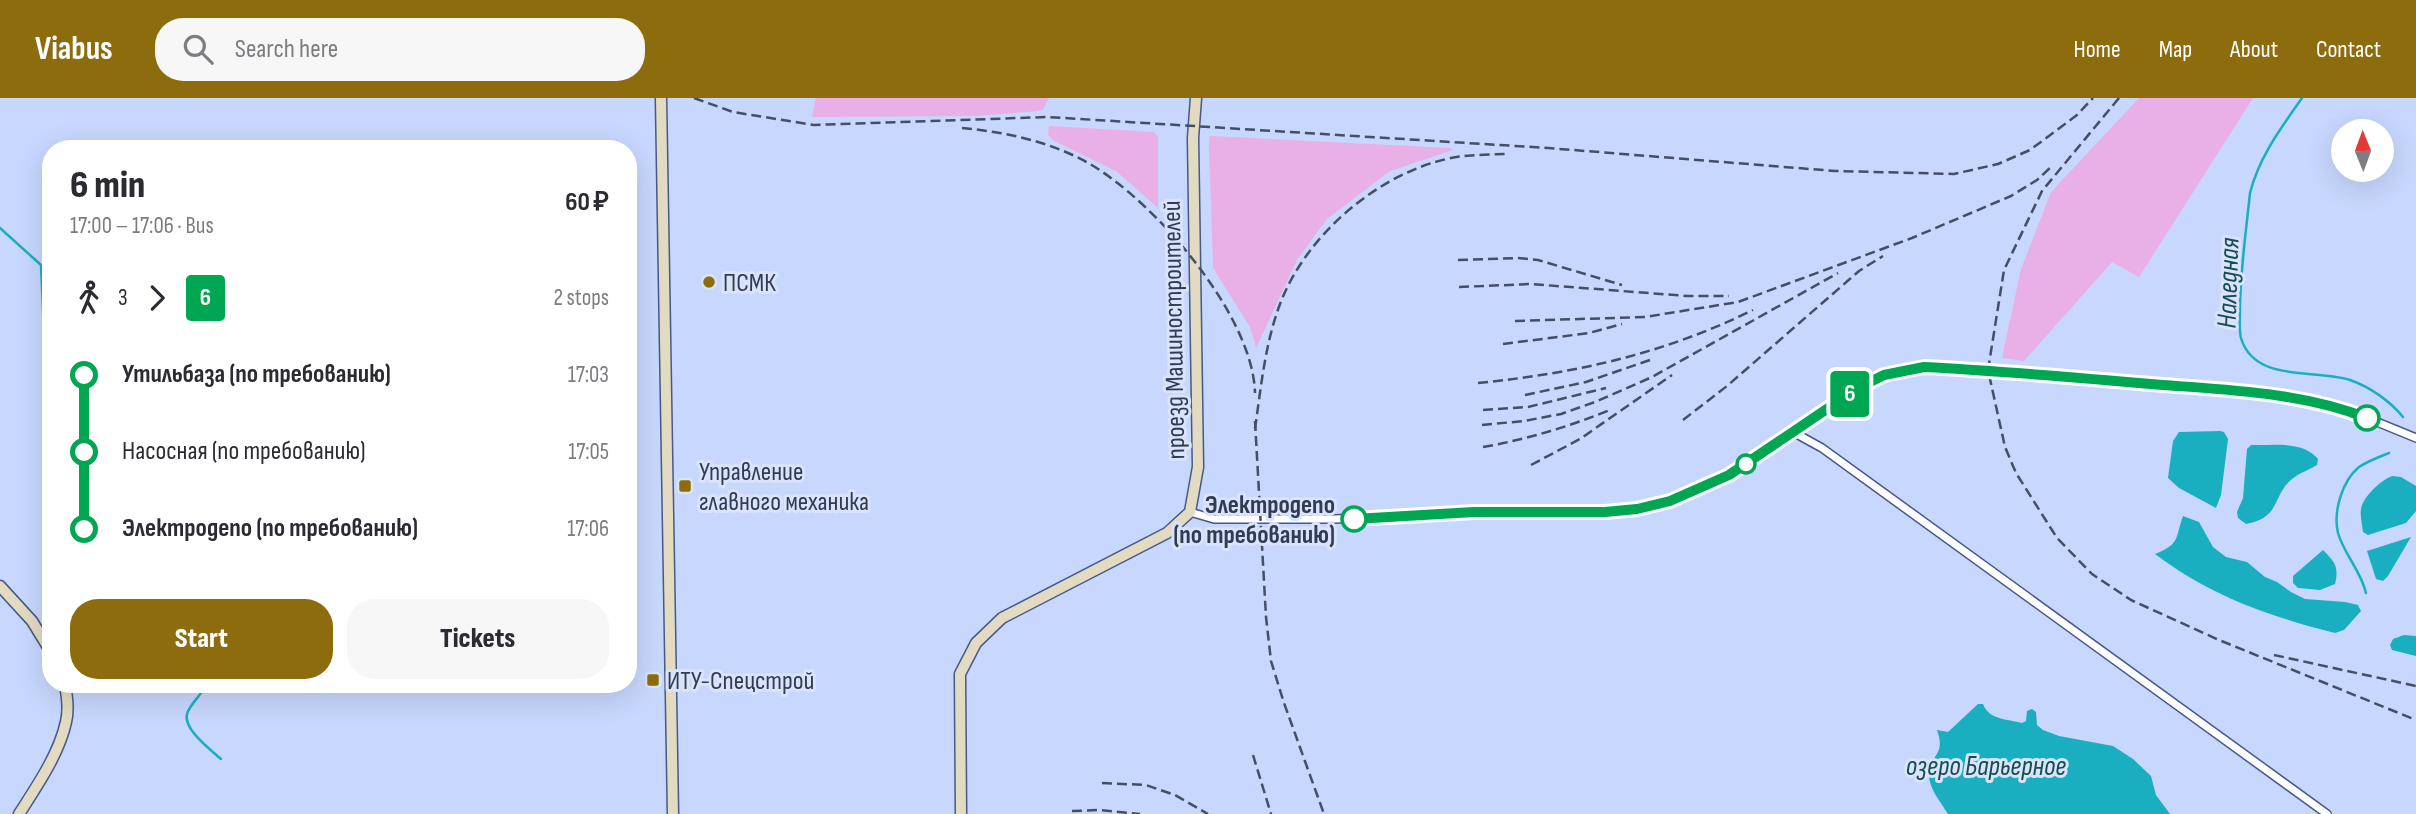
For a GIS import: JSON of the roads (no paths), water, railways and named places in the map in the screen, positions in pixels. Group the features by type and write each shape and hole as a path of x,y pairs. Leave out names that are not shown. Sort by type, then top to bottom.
{"street":[{"path":"661,98 673,814"},
{"name":"проезд Машиностроителей","path":"1190,512 1198,467 1193,138 1196,98"},
{"path":"961,814 959,684 960,674 976,643 1002,618 1167,533 1190,512 1214,519 1335,519 1474,512 1605,512 1637,509 1700,490 1729,475 1858,388 1884,375 1924,367 2176,386 2293,398 2343,408 2416,438"},
{"path":"1793,432 1833,456 2327,814"},
{"path":"0,586 32,621 42,637"},
{"path":"19,814 36,788 62,737 67,721 66,693"}],"water":[{"path":"2179,432 2224,432 2228,439 2221,495 2216,508 2179,488 2168,478 2173,441"},
{"path":"2251,445 2296,446 2312,453 2318,459 2317,465 2285,486 2265,517 2246,524 2238,518 2237,512 2243,498 2247,449"},
{"path":"2392,476 2401,477 2416,486 2416,511 2406,523 2368,535 2363,532 2362,504 2373,490"},
{"path":"2183,516 2199,522 2213,547 2226,557 2247,562 2265,577 2291,592 2305,599 2358,605 2361,611 2344,630 2335,633 2263,612 2197,582 2155,554 2173,544"},
{"path":"2411,537 2388,576 2383,581 2376,579 2367,551"},
{"path":"2323,550 2335,565 2335,584 2320,590 2298,588 2293,583 2293,576"},
{"path":"2404,635 2416,636 2416,656 2392,650 2390,645 2393,639"},
{"name":"озеро Барьерное","path":"1978,704 1983,704 1994,716 2022,723 2026,721 2027,711 2032,709 2036,712 2037,725 2043,730 2059,736 2113,746 2133,759 2151,776 2156,795 2170,814 1948,814 1929,779 1930,766 1940,745 1937,730 1948,732"}],"waterway":[{"name":"Наледная","path":"2302,98 2265,155 2250,193 2241,282 2241,338 2248,352 2259,362 2288,372 2350,380 2379,395 2403,417"},
{"path":"0,228 41,265 42,287"},
{"name":"Наледная","path":"2366,593 2338,533 2338,507 2340,497 2353,473 2362,465 2389,453"},
{"path":"201,693 188,711 187,720 199,739 221,759"}],"railway":[{"path":"694,98 733,112 814,125 1048,117 1548,148 1835,171 1954,174 1998,164 2030,150 2077,115 2093,98"},
{"path":"2119,98 2042,191 2004,270 1988,370 2005,447 2016,473 2057,538 2092,574 2131,600 2219,640 2416,720"},
{"path":"962,128 1012,135 1075,156 1116,182 1143,205 1196,264 1219,296 1238,330 1250,362 1255,393"},
{"path":"1255,429 1267,350 1280,304 1292,277 1329,228 1378,188 1406,173 1434,162 1463,156 1506,154"},
{"path":"1515,321 1645,317 1738,302 1912,238 2011,196 2037,180 2051,167"},
{"path":"1683,420 1727,386 1859,271 1883,256"},
{"path":"1458,260 1538,260 1622,285"},
{"path":"1482,425 1561,414 1595,402 1652,377 1838,273"},
{"path":"1459,287 1531,284 1687,296 1729,296"},
{"path":"1478,383 1550,374 1653,350 1753,310"},
{"path":"1503,344 1589,333 1622,324"},
{"path":"1525,395 1586,382 1650,360"},
{"path":"1531,465 1580,439 1672,375"},
{"path":"1483,410 1528,407 1606,388"},
{"path":"1483,447 1548,432 1610,410"},
{"path":"1255,421 1271,661 1324,814"},
{"path":"2274,655 2416,686"},
{"path":"1253,755 1271,814"},
{"path":"1102,783 1146,785 1175,795 1208,814"},
{"path":"1072,811 1100,810 1140,814"}],"place":[{"name":"ПСМК","path":"709,282"},
{"name":"Управление главного механика","path":"685,486"},
{"name":"Электродепо (по требованию)","path":"1354,519"},
{"name":"ИТУ-Спецстрой","path":"653,680"}]}
